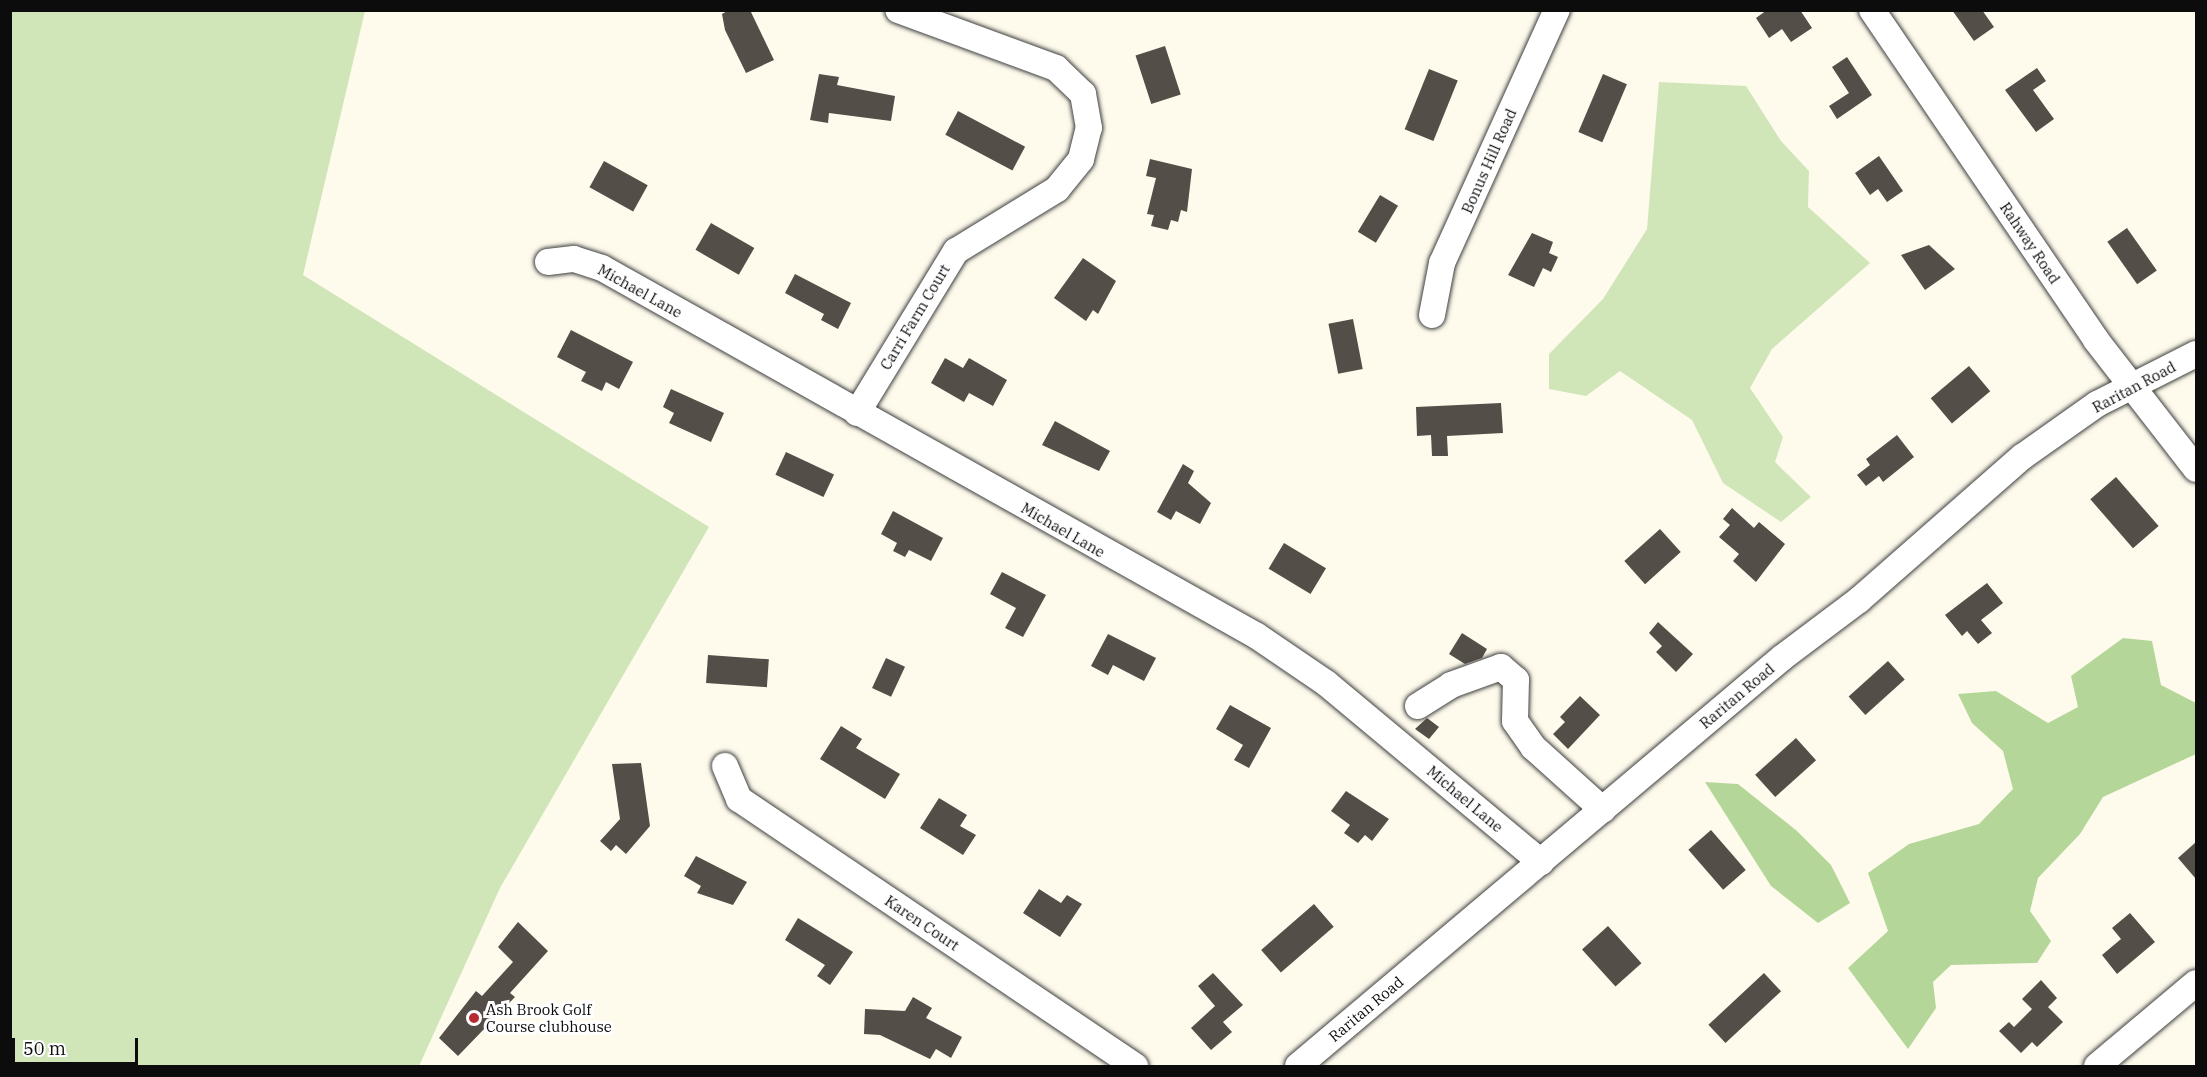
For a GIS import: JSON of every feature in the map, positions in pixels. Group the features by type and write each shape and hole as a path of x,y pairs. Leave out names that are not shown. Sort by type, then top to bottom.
{"street":[{"name":"Carri Farm Court","path":"857,413 956,251 1057,189 1081,159 1088,136 1083,94 1056,68 898,10"},
{"name":"Bonus Hill Road","path":"1432,315 1442,263 1557,10"},
{"name":"Rahway Road","path":"1872,10 2130,387 2196,469"},
{"name":"Michael Lane","path":"548,262 574,259 602,268 1292,657 1542,862"},
{"name":"Raritan Road","path":"1298,1066 1859,600 2022,457 2130,387 2196,354"},
{"path":"1418,706 1451,685 1501,667 1516,680 1515,722 1533,747 1604,810"},
{"name":"Karen Court","path":"725,766 739,799 1135,1066"},
{"path":"2097,1066 2196,984"}],"green space":[{"path":"10,11 365,11 303,275 709,527 500,888 419,1066 11,1066"},
{"path":"1659,82 1746,86 1781,141 1809,171 1808,207 1870,263 1772,349 1750,388 1783,437 1775,462 1811,497 1781,522 1723,483 1692,420 1620,371 1586,396 1549,389 1549,354 1603,299 1647,229"},
{"path":"2123,638 2152,641 2161,685 2196,703 2196,754 2103,797 2080,834 2038,878 2030,911 2051,941 2037,963 1951,965 1933,982 1936,1008 1908,1049 1848,968 1888,931 1868,873 1909,844 1979,824 2013,789 2003,751 1972,723 1958,694 1996,691 2048,723 2078,707 2071,676"},
{"path":"1705,782 1738,784 1797,831 1831,865 1850,903 1818,923 1771,886"}],"building":[{"path":"729,10 750,10 774,60 746,73 725,30 722,14"},
{"path":"1767,10 1800,10 1812,28 1791,42 1782,29 1769,38 1756,18"},
{"path":"1952,10 1982,10 1994,27 1974,41"},
{"path":"1165,46 1181,95 1151,104 1136,56"},
{"path":"1847,57 1872,95 1837,119 1829,106 1849,93 1832,67"},
{"path":"2037,68 2046,81 2033,90 2054,119 2036,132 2005,90"},
{"path":"1429,69 1458,81 1433,141 1405,129"},
{"path":"819,74 839,77 837,85 895,96 891,121 829,113 828,123 810,120"},
{"path":"1603,74 1627,84 1602,142 1578,132"},
{"path":"958,111 1025,147 1012,171 945,135"},
{"path":"1879,156 1903,191 1887,202 1878,189 1870,195 1855,173"},
{"path":"1150,159 1192,169 1187,212 1181,210 1178,222 1171,220 1168,230 1151,226 1154,215 1147,214 1156,178 1146,176"},
{"path":"604,161 648,185 633,211 589,187"},
{"path":"1380,195 1398,206 1376,243 1358,232"},
{"path":"711,223 754,248 739,275 696,250"},
{"path":"2127,228 2157,271 2137,284 2107,242"},
{"path":"1532,233 1553,242 1549,253 1558,257 1551,272 1543,268 1534,287 1508,275"},
{"path":"1929,245 1955,269 1925,290 1901,255"},
{"path":"1083,258 1116,281 1098,314 1093,310 1086,321 1054,298"},
{"path":"795,274 851,303 838,329 821,320 824,314 785,293"},
{"path":"1353,319 1363,369 1338,374 1328,324"},
{"path":"571,330 633,362 619,389 606,382 602,391 581,381 586,372 557,357"},
{"path":"945,358 963,368 969,358 1007,380 993,406 969,393 964,402 931,383"},
{"path":"1969,366 1990,391 1952,423 1931,398"},
{"path":"671,389 724,413 711,442 669,423 674,413 663,407"},
{"path":"1501,403 1503,433 1447,436 1448,456 1432,456 1431,435 1417,436 1416,407"},
{"path":"1055,421 1110,451 1099,471 1042,445"},
{"path":"1897,435 1914,457 1883,482 1879,476 1866,486 1857,475 1870,465 1866,459"},
{"path":"786,452 834,474 823,497 775,475"},
{"path":"1183,464 1194,471 1188,483 1211,503 1200,524 1176,511 1171,520 1157,512"},
{"path":"2116,477 2159,526 2133,548 2090,499"},
{"path":"1732,508 1754,528 1759,522 1785,544 1756,582 1733,561 1739,554 1719,537 1730,525 1723,519"},
{"path":"893,511 943,538 931,561 909,550 905,557 893,551 897,543 881,534"},
{"path":"1660,529 1681,552 1645,584 1624,561"},
{"path":"1284,543 1326,568 1311,594 1269,569"},
{"path":"1002,572 1046,595 1023,637 1005,628 1016,608 990,594"},
{"path":"1987,583 2003,603 1981,620 1992,633 1978,644 1967,631 1962,636 1945,615"},
{"path":"1658,622 1693,654 1676,672 1656,652 1662,646 1649,633"},
{"path":"1462,633 1487,649 1482,658 1465,664 1449,654"},
{"path":"1108,634 1156,658 1144,681 1113,665 1108,675 1091,666"},
{"path":"708,655 769,659 767,687 706,683"},
{"path":"886,658 905,667 891,697 872,688"},
{"path":"1888,661 1905,680 1865,715 1849,696"},
{"path":"1580,696 1600,715 1568,749 1553,734 1565,722 1560,717"},
{"path":"1230,705 1271,728 1249,768 1234,760 1243,745 1216,729"},
{"path":"1427,718 1439,727 1429,739 1415,729"},
{"path":"841,726 862,739 856,748 900,774 885,799 820,759"},
{"path":"1796,738 1816,760 1775,797 1755,775"},
{"path":"641,763 650,826 626,854 616,845 611,851 600,841 620,819 612,764"},
{"path":"1346,791 1389,819 1372,841 1365,835 1358,843 1344,833 1350,825 1331,811"},
{"path":"939,798 967,815 960,826 976,835 963,855 920,828"},
{"path":"1711,830 1746,870 1723,890 1688,850"},
{"path":"2196,842 2196,879 2178,858"},
{"path":"696,856 747,882 733,905 697,893 701,886 684,876"},
{"path":"1039,889 1061,903 1067,895 1082,904 1060,937 1023,913"},
{"path":"1314,904 1334,927 1281,973 1261,950"},
{"path":"2130,913 2155,942 2117,974 2102,955 2121,939 2112,928"},
{"path":"798,918 853,952 830,985 817,976 825,965 785,940"},
{"path":"518,922 548,951 510,993 515,997 458,1056 439,1038 476,991 482,996 513,962 498,947"},
{"path":"1608,926 1641,963 1615,987 1582,949"},
{"path":"1213,973 1243,1005 1223,1022 1232,1032 1211,1050 1191,1028 1215,1006 1198,986"},
{"path":"1764,973 1781,991 1725,1043 1708,1025"},
{"path":"2041,980 2057,998 2048,1007 2063,1022 2037,1047 2032,1042 2021,1053 1999,1031 2009,1022 2014,1027 2032,1009 2022,999"},
{"path":"913,997 932,1008 926,1018 962,1037 951,1058 936,1049 930,1059 880,1035 864,1034 865,1009 905,1011"}],"place":[{"name":"Ash Brook Golf Course clubhouse","path":"474,1018"}]}
